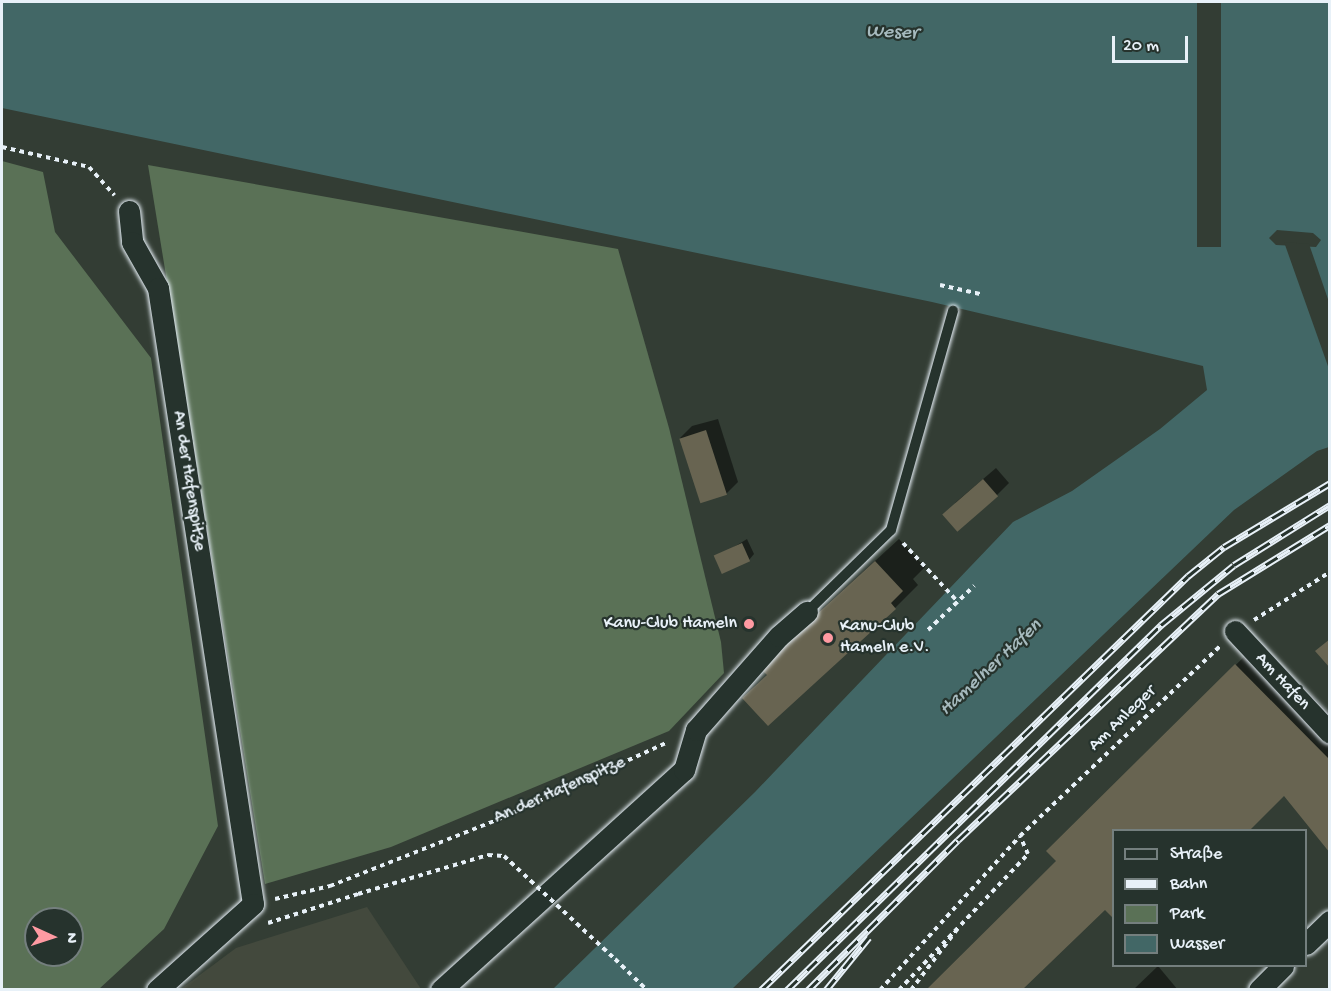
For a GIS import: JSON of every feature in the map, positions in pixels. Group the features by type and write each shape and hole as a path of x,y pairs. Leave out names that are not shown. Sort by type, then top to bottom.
{"street":[{"name":"An der Hafenspitze","path":"129,211 132,242 158,288 253,904"},
{"path":"441,990 684,770 696,730 779,636 807,612"},
{"name":"Am Hafen","path":"1235,631 1329,733"},
{"path":"157,990 253,904"},
{"path":"1307,942 1329,921"},
{"path":"1258,990 1282,967"}],"lane":[{"path":"807,612 891,530 953,311"}],"path":[{"path":"2,147 89,167 129,211"},
{"path":"940,285 980,294"},
{"path":"891,530 958,602"},
{"name":"Am Anleger","path":"880,990 1020,836 1235,631 1329,572"},
{"path":"928,630 974,586"},
{"name":"An der Hafenspitze","path":"253,904 330,886 496,820 696,730"},
{"path":"899,990 1028,854 1020,836"},
{"path":"233,920 255,927 488,855 504,856 647,990"},
{"path":"911,990 946,949 962,921"}],"shaded area":[{"path":"367,907 421,989 181,989 236,948"}],"green space":[{"path":"2,161 43,172 55,232 151,358 218,826 164,929 99,989 2,989"},
{"path":"148,165 618,249 669,428 721,642 724,673 669,731 391,847 265,884"}],"water":[{"path":"2,2 1329,2 1329,447 1317,451 1234,510 732,989 553,989 755,792 1013,522 1072,491 1160,429 1207,390 1203,366 932,302 2,108","holes":["1277,230 1313,233 1321,240 1316,247 1276,245 1269,238"]}],"pier":[{"path":"1197,2 1221,2 1221,247 1197,247"},
{"path":"1284,242 1309,244 1329,302 1329,369"}],"building":[{"path":"706,430 727,495 700,503 679,439"},
{"path":"983,479 998,496 957,532 942,514"},
{"path":"742,543 750,561 722,574 714,556"},
{"name":"Kanu-Club Hameln e.V.","path":"875,561 903,591 891,603 896,609 768,726 742,698 767,675 759,667"},
{"path":"1330,639 1330,668 1315,651"},
{"path":"1235,664 1330,760 1330,853 1284,796 1251,829 1112,829 1112,917 1105,910 1022,990 926,990 1056,861 1046,851"}],"railway":[{"path":"761,990 1188,576 1224,547 1330,483"},
{"path":"787,990 1161,625 1234,565 1330,505"},
{"path":"808,990 958,840 1218,594 1330,525"},
{"path":"826,990 869,937"}],"place":[{"name":"Kanu-Club Hameln","path":"749,624"},
{"name":"Kanu-Club Hameln e.V.","path":"828,638"}],"water label":[{"name":"Weser","path":"892,33"},
{"name":"Hamelner Hafen","path":"991,668"}]}
